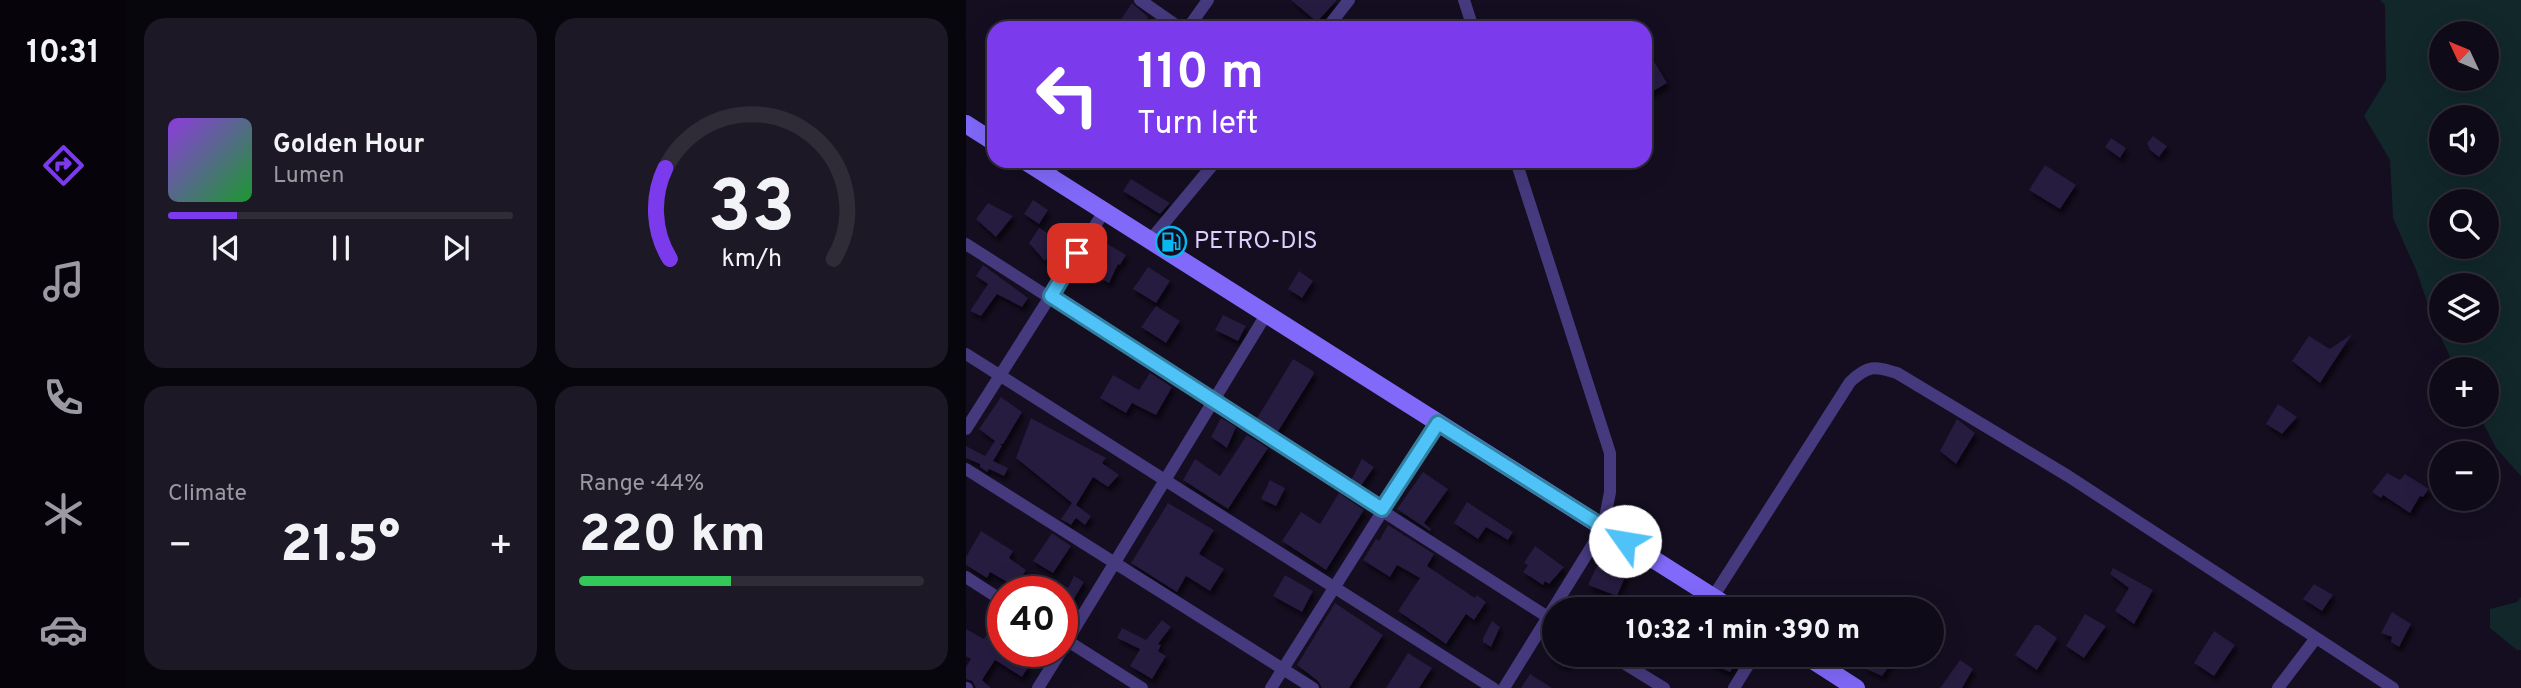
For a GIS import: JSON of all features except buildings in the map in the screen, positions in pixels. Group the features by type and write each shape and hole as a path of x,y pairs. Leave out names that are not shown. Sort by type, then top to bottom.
{"street":[{"path":"1140,0 1161,21"},
{"path":"1193,21 1208,0"},
{"path":"1332,21 1349,0"},
{"path":"1464,0 1471,21"},
{"path":"966,124 987,138"},
{"path":"1053,168 1105,210 1151,240 1713,597 1850,382 1861,372 1879,367 1898,373 2068,476 2393,688"},
{"path":"1151,240 1210,168"},
{"path":"1518,168 1610,453 1610,492 1603,528 1564,597"},
{"path":"966,429 1105,210"},
{"path":"966,244 1051,296 1542,614"},
{"path":"1078,621 1266,313"},
{"path":"966,354 1493,688"},
{"path":"1271,688 1438,423"},
{"path":"966,469 1313,688"},
{"path":"966,578 987,591"},
{"path":"1504,688 1542,633"},
{"path":"2278,688 2316,638"},
{"path":"1078,653 1142,688"},
{"path":"1038,688 1050,667"},
{"path":"1630,667 1664,688"},
{"path":"1734,688 1747,667"},
{"path":"1823,667 1856,688"}],"green space":[{"path":"2380,0 2521,0 2521,476 2499,451 2499,441 2492,441 2485,427 2499,427 2499,357 2450,357 2444,343 2499,343 2499,273 2429,273 2429,308 2417,272 2393,218 2390,160 2364,116 2386,80 2385,5"},
{"path":"2521,597 2521,650 2517,650 2490,628 2490,609 2517,602"}],"place":[{"name":"PETRO-DIS","path":"1171,242"}],"route":[{"path":"1077,253 1051,296 1382,509 1438,423 1625,541"}]}
